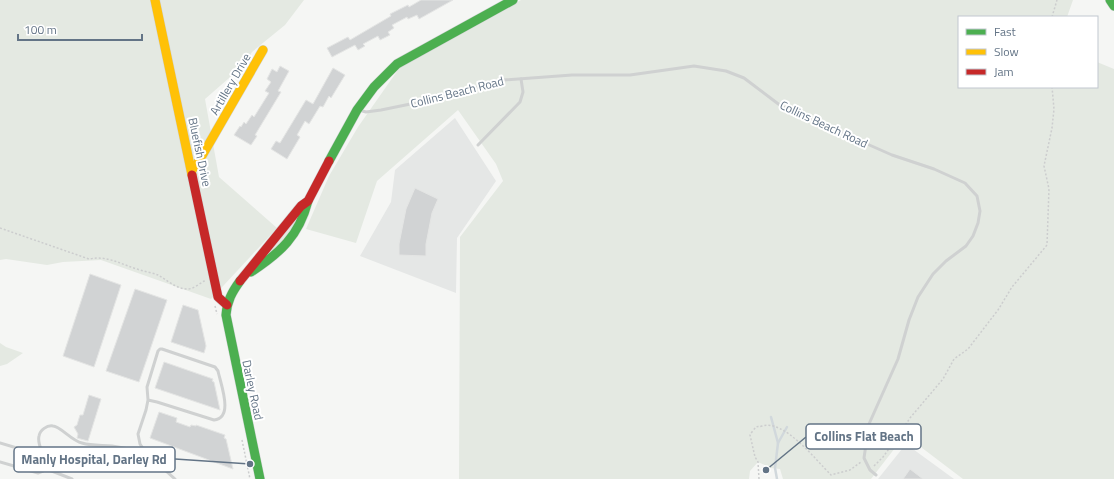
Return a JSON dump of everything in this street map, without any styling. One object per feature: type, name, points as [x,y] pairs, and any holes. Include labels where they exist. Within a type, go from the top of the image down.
[{"type":"street","name":"Bluefish Drive","points":[[155,0],[218,297],[227,305]]},
{"type":"street","points":[[247,274],[288,245],[300,225],[306,211],[308,201],[357,110],[374,87],[397,64],[513,0]]},
{"type":"street","points":[[1110,0],[1114,6]]},
{"type":"street","name":"Artillery Drive","points":[[192,170],[199,161],[263,50]]},
{"type":"street","points":[[227,305],[232,292],[301,206],[308,201]]},
{"type":"street","name":"Darley Road","points":[[227,305],[226,315],[260,479]]},
{"type":"lane","name":"Collins Beach Road","points":[[357,110],[366,112],[381,110],[435,99],[503,80],[572,75],[630,76],[694,66],[726,71],[744,78],[781,106],[892,155],[934,169],[965,183],[977,196],[980,210],[978,223],[973,236],[966,246],[946,261],[933,274],[918,296],[909,320],[898,359],[869,424],[864,458]]},
{"type":"lane","points":[[478,145],[520,102],[523,92],[521,79]]},
{"type":"lane","points":[[148,400],[214,420],[219,419],[223,416],[226,407],[218,371],[215,367],[162,349],[158,352],[147,387],[148,400],[138,434],[140,444],[146,453],[175,479]]},
{"type":"lane","points":[[0,462],[38,473],[43,471],[46,460],[39,444],[39,435],[45,428],[53,426],[59,428],[71,438],[81,443],[111,446],[146,453]]},
{"type":"lane","points":[[0,443],[37,454],[44,468],[72,479]]},
{"type":"lane","points":[[864,458],[870,470],[876,475]]},
{"type":"path","points":[[1052,16],[1057,0]]},
{"type":"path","points":[[870,470],[883,457],[910,418],[943,379],[954,359],[968,349],[998,310],[1012,287],[1047,245],[1049,189],[1044,166],[1052,128],[1054,109],[1052,88]]},
{"type":"path","points":[[1,228],[89,259],[97,256],[140,271],[158,275],[171,284],[186,289],[214,278]]},
{"type":"path","points":[[760,479],[758,462],[755,457],[750,435],[756,427],[765,424],[775,426],[783,430],[796,440],[831,475],[850,470],[858,465],[864,458]]},
{"type":"shaded area","points":[[0,0],[304,0],[285,25],[252,52],[244,65],[205,99],[219,177],[277,228],[211,299],[101,260],[63,262],[47,265],[6,259],[0,260]]},
{"type":"shaded area","points":[[521,0],[1073,0],[1067,16],[958,16],[958,88],[1098,88],[1098,62],[1114,69],[1114,479],[963,479],[905,435],[871,479],[783,479],[780,469],[771,468],[758,462],[750,471],[749,479],[459,479],[460,237],[503,181],[496,164],[458,110],[377,181],[356,243],[306,229],[329,176],[358,127],[400,67]]},
{"type":"shaded area","points":[[455,118],[496,181],[457,238],[456,293],[360,256],[391,202],[395,170]]},
{"type":"shaded area","points":[[297,219],[295,228],[269,256],[266,256],[285,230]]},
{"type":"shaded area","points":[[0,343],[6,347],[23,353],[7,364],[0,366]]},
{"type":"shaded area","points":[[906,444],[954,479],[878,479]]},
{"type":"building","points":[[421,0],[453,0],[419,19],[417,15],[408,19],[407,17],[392,25],[394,28],[388,32],[390,35],[380,40],[378,36],[363,44],[365,46],[358,50],[355,45],[332,57],[327,48],[348,37],[350,40],[391,16],[390,14],[408,5],[409,7]]},
{"type":"building","points":[[280,66],[289,71],[278,91],[281,92],[255,135],[257,136],[251,145],[234,135],[244,122],[246,124],[252,115],[254,117],[269,93],[265,91],[271,82],[267,79],[272,69],[277,72]]},
{"type":"building","points":[[333,68],[345,75],[331,98],[329,96],[323,107],[320,106],[309,124],[305,121],[297,135],[300,137],[287,159],[271,149],[276,141],[280,143],[306,100],[313,104]]},
{"type":"building","points":[[415,188],[438,199],[432,213],[426,244],[426,256],[399,255],[399,244],[406,209]]},
{"type":"building","points":[[90,274],[121,285],[94,367],[63,356]]},
{"type":"building","points":[[135,289],[167,300],[139,382],[106,371]]},
{"type":"building","points":[[183,305],[198,310],[206,346],[204,353],[171,342]]},
{"type":"building","points":[[164,362],[213,379],[212,381],[214,382],[220,410],[155,388]]},
{"type":"building","points":[[89,395],[101,399],[88,441],[77,438],[78,434],[74,427],[77,425],[80,415],[83,415]]},
{"type":"building","points":[[159,412],[177,418],[176,422],[190,427],[191,425],[196,425],[225,435],[224,438],[226,439],[233,469],[150,438]]},
{"type":"building","points":[[910,469],[923,479],[903,479]]},
{"type":"waterway","points":[[771,417],[778,443],[775,468],[777,479]]},
{"type":"waterway","points":[[778,443],[787,427]]},
{"type":"traffic: fast","points":[[329,161],[357,110],[374,87],[397,64],[513,0]]},
{"type":"traffic: fast","points":[[1110,0],[1114,6]]},
{"type":"traffic: fast","points":[[251,272],[271,258],[294,234],[308,201]]},
{"type":"traffic: fast","points":[[240,281],[230,297],[226,315],[260,479]]},
{"type":"traffic: slow","points":[[155,0],[192,175]]},
{"type":"traffic: slow","points":[[192,170],[199,161],[263,50]]},
{"type":"traffic: jam","points":[[240,281],[301,206],[308,201],[329,161]]},
{"type":"traffic: jam","points":[[192,175],[218,297],[227,305]]},
{"type":"place","name":"Manly Hospital, Darley Rd","points":[[250,464]]},
{"type":"place","name":"Collins Flat Beach","points":[[766,470]]}]
